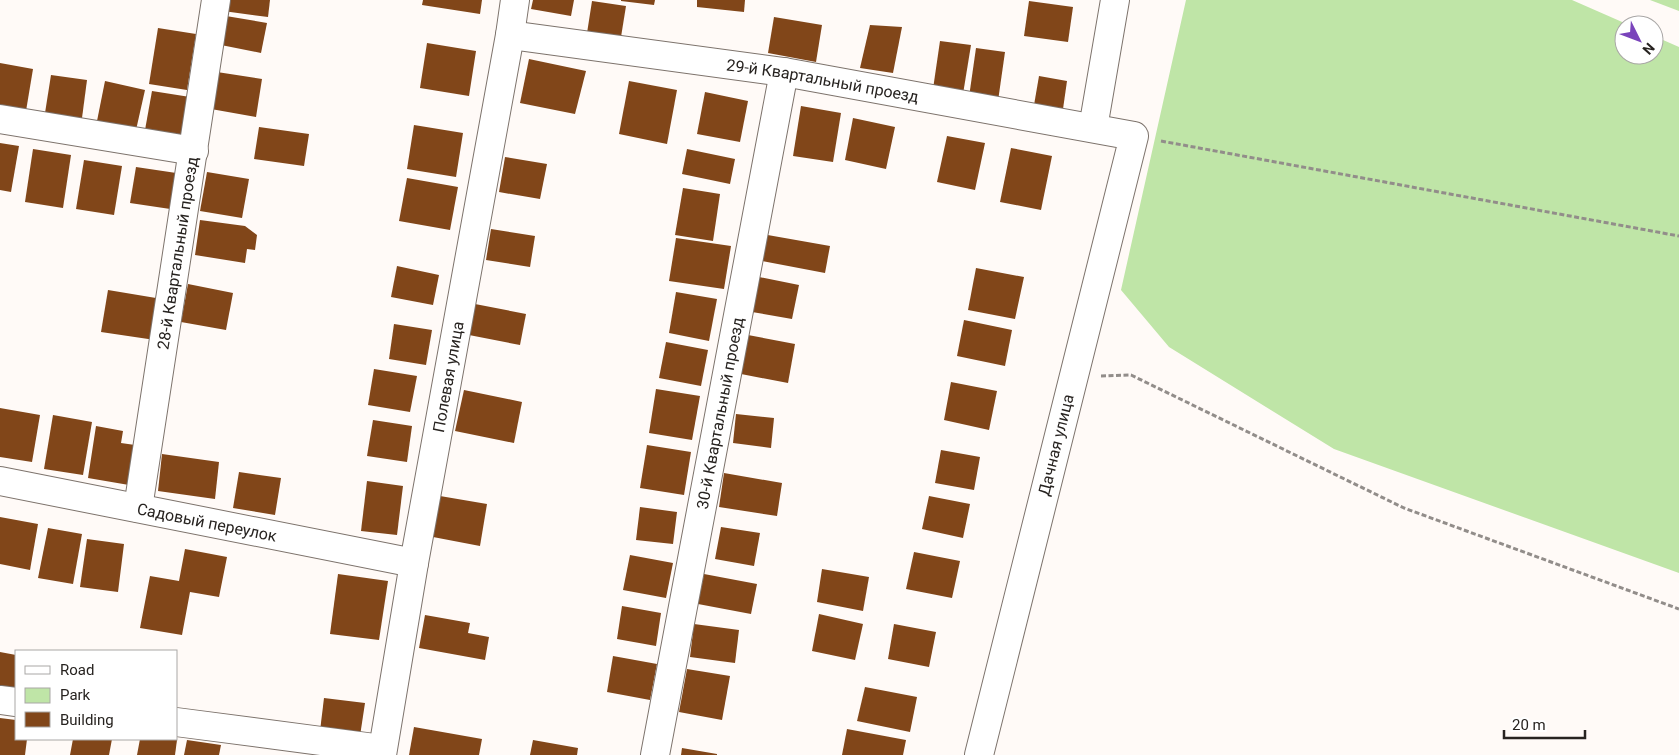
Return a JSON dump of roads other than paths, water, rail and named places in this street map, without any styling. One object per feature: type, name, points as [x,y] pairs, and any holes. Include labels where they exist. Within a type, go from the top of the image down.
[{"type":"street","name":"28-й Квартальный проезд","points":[[138,508],[216,0]]},
{"type":"street","name":"Полевая улица","points":[[382,752],[515,0]]},
{"type":"street","points":[[1093,128],[1115,0]]},
{"type":"street","name":"29-й Квартальный проезд","points":[[510,35],[784,72],[1134,136]]},
{"type":"street","name":"30-й Квартальный проезд","points":[[655,755],[784,72]]},
{"type":"street","points":[[0,119],[194,152]]},
{"type":"street","name":"Дачная улица","points":[[979,755],[1134,136]]},
{"type":"street","name":"Садовый переулок","points":[[0,481],[414,563]]},
{"type":"street","points":[[0,700],[15,702]]},
{"type":"street","points":[[178,722],[382,752]]}]
